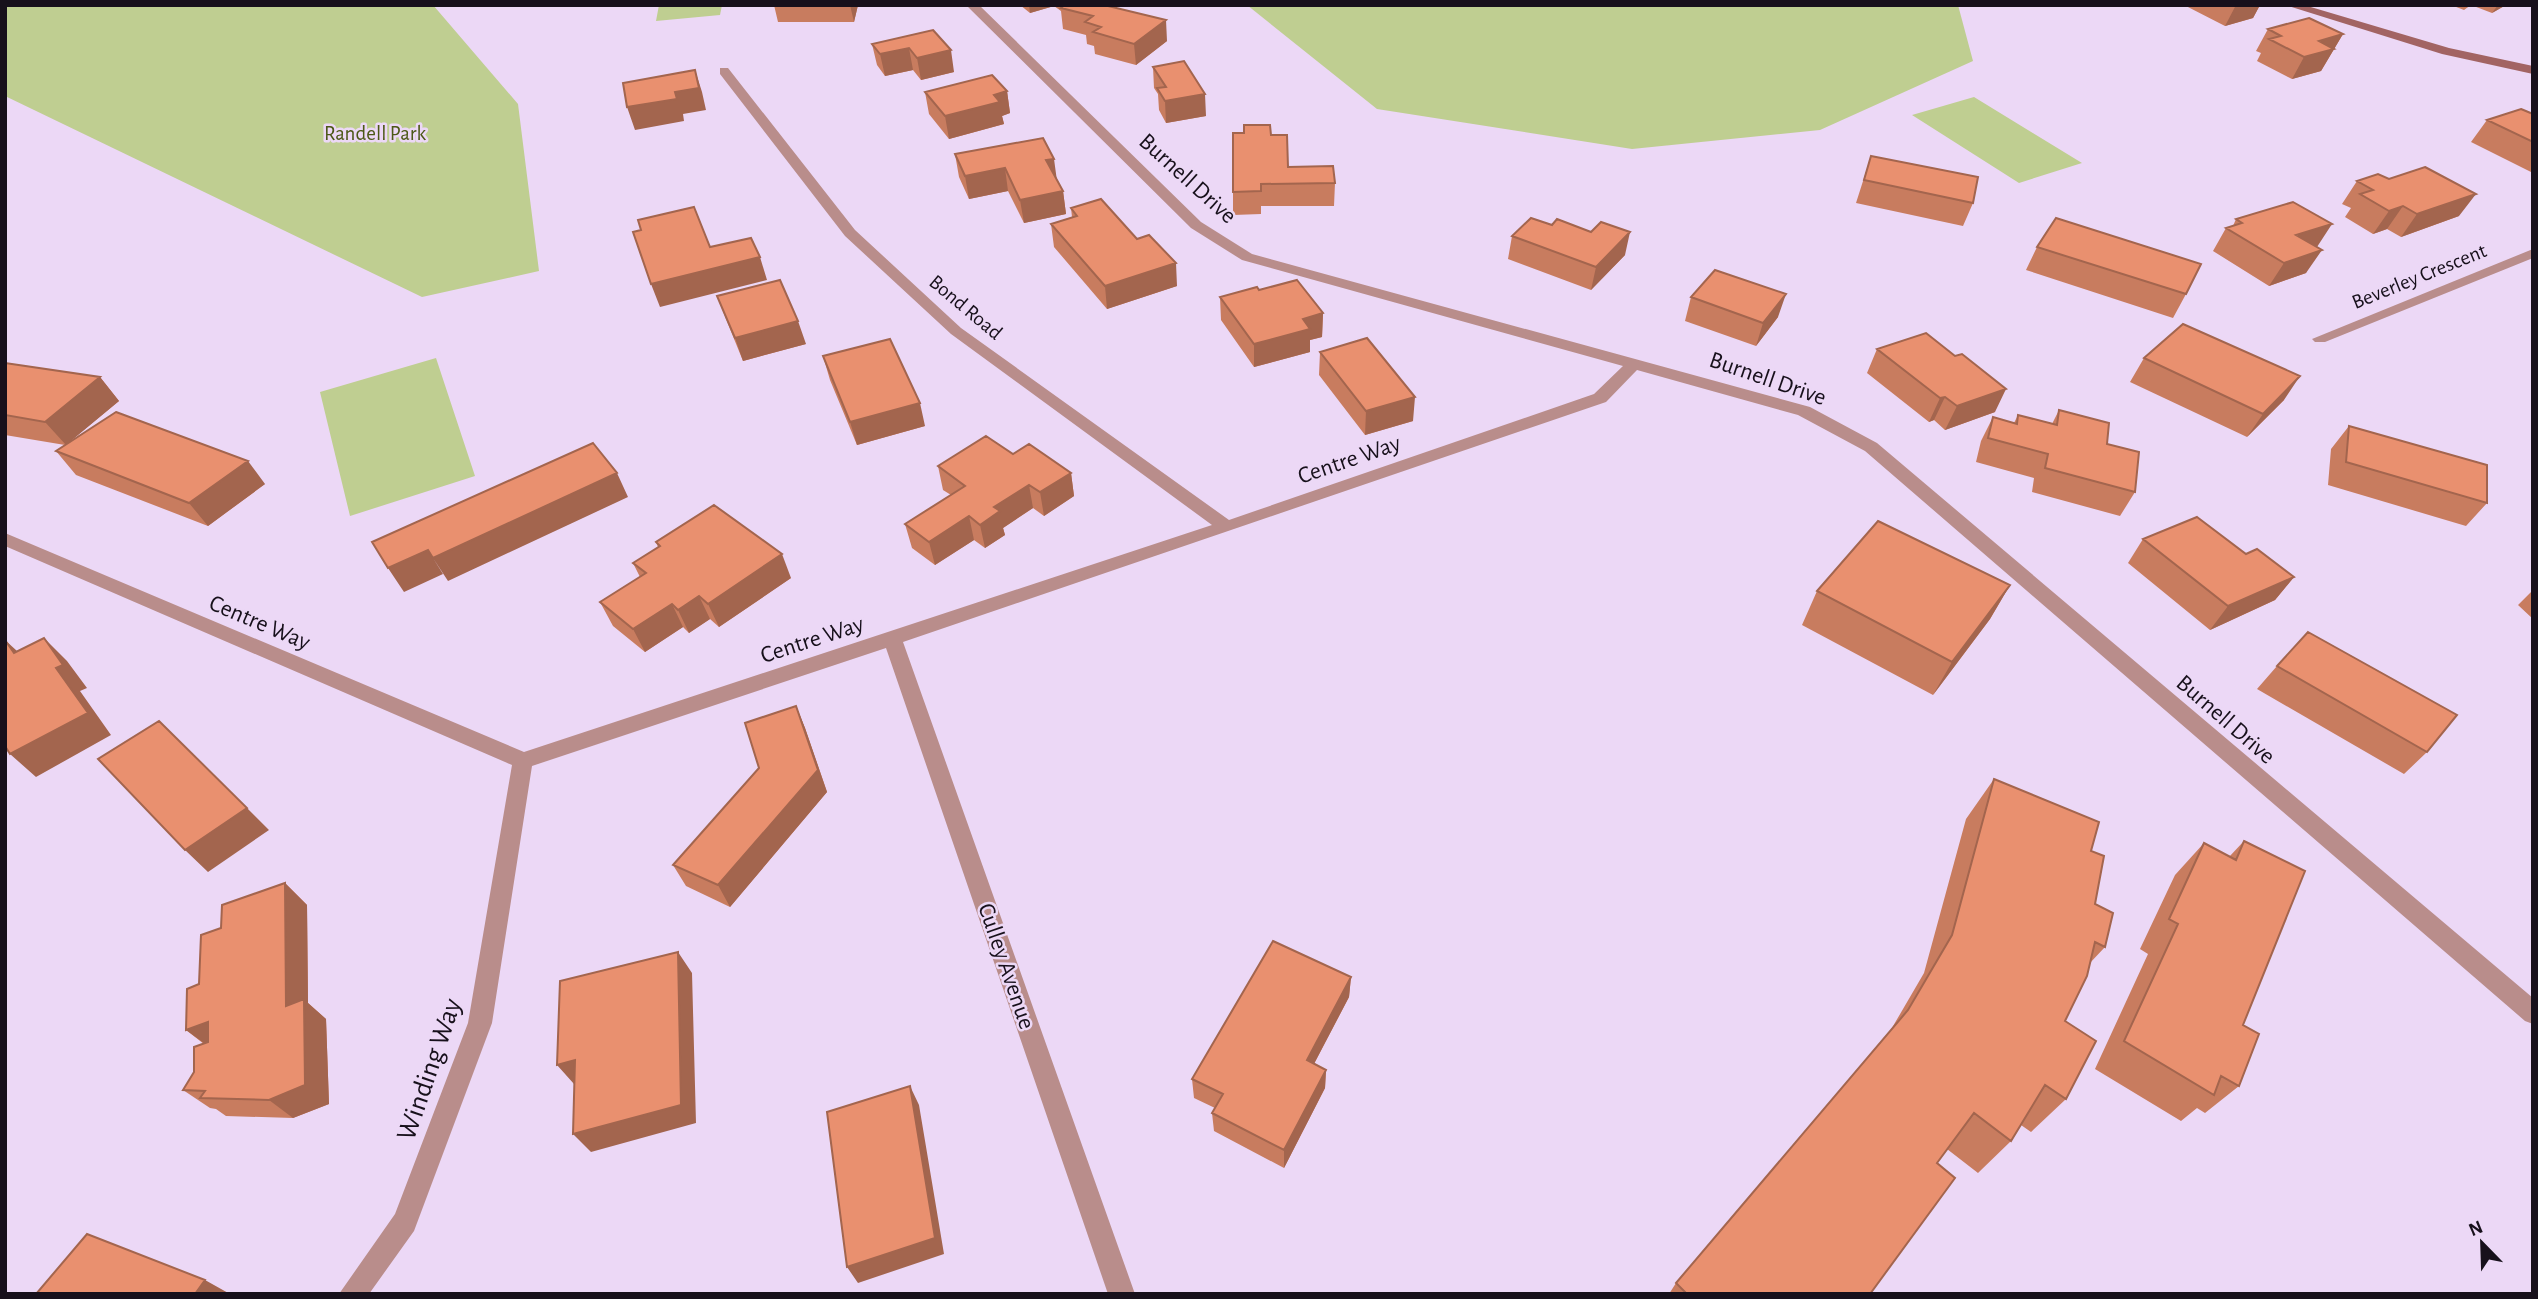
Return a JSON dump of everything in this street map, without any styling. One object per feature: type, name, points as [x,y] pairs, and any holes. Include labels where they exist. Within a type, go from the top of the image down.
[{"type":"main road","points":[[2291,5],[2446,51],[2533,71]]},
{"type":"street","name":"Burnell Drive","points":[[972,5],[1196,225],[1247,257],[1636,362],[1804,411],[1871,447],[2533,1013]]},
{"type":"street","name":"Bond Road","points":[[723,71],[850,233],[956,331],[1227,527]]},
{"type":"street","name":"Beverley Crescent","points":[[2320,339],[2533,253]]},
{"type":"street","name":"Centre Way","points":[[5,539],[523,761],[1227,527],[1600,398],[1636,362]]},
{"type":"street","name":"Culley Avenue","points":[[892,638],[1122,1294]]},
{"type":"street","name":"Winding Way","points":[[352,1294],[405,1222],[480,1023],[523,761]]},
{"type":"green space","name":"Randell Park","points":[[5,5],[433,5],[518,104],[539,271],[422,297],[5,96]]},
{"type":"green space","points":[[659,5],[722,5],[720,15],[656,21]]},
{"type":"green space","points":[[1247,5],[1958,5],[1973,61],[1820,130],[1632,149],[1377,109]]},
{"type":"green space","points":[[1974,97],[2082,163],[2019,183],[1912,115]]},
{"type":"green space","points":[[436,358],[475,476],[350,516],[320,392]]},
{"type":"building","points":[[1065,5],[1104,5],[1166,20],[1134,44],[1093,32],[1101,27],[1085,22],[1093,16],[1061,8]]},
{"type":"building","points":[[2309,18],[2343,34],[2319,41],[2334,49],[2304,57],[2269,39],[2281,36],[2268,29]]},
{"type":"building","points":[[933,30],[951,50],[917,58],[909,48],[880,54],[872,44]]},
{"type":"building","points":[[1184,61],[1205,94],[1165,101],[1157,88],[1166,87],[1153,67]]},
{"type":"building","points":[[695,70],[699,88],[675,92],[677,99],[627,107],[623,83]]},
{"type":"building","points":[[992,75],[1007,91],[994,95],[1000,102],[945,116],[925,92]]},
{"type":"building","points":[[2521,109],[2533,114],[2533,142],[2487,120]]},
{"type":"building","points":[[1244,125],[1270,125],[1271,135],[1287,135],[1288,167],[1333,166],[1335,183],[1261,184],[1261,191],[1233,192],[1233,133],[1244,133]]},
{"type":"building","points":[[1043,138],[1054,159],[1046,160],[1063,191],[1020,200],[1005,168],[965,176],[955,154]]},
{"type":"building","points":[[1871,156],[1978,177],[1973,203],[1864,180]]},
{"type":"building","points":[[2425,167],[2476,194],[2417,214],[2403,206],[2389,211],[2360,194],[2373,190],[2357,181],[2378,174],[2389,179]]},
{"type":"building","points":[[1101,199],[1137,239],[1149,235],[1176,263],[1105,286],[1051,224],[1077,216],[1071,208]]},
{"type":"building","points":[[2293,202],[2332,224],[2296,235],[2322,250],[2284,263],[2226,228],[2242,223],[2236,219]]},
{"type":"building","points":[[694,207],[710,247],[751,238],[760,257],[651,284],[633,232],[641,230],[638,220]]},
{"type":"building","points":[[1531,218],[1552,225],[1557,219],[1591,232],[1601,222],[1630,232],[1596,267],[1512,236]]},
{"type":"building","points":[[2056,218],[2201,264],[2186,294],[2037,247]]},
{"type":"building","points":[[1715,270],[1786,294],[1763,323],[1691,297]]},
{"type":"building","points":[[780,280],[798,321],[735,338],[717,296]]},
{"type":"building","points":[[1297,280],[1323,313],[1303,319],[1310,329],[1254,344],[1220,297],[1257,287],[1259,290]]},
{"type":"building","points":[[2183,324],[2300,376],[2263,414],[2144,358]]},
{"type":"building","points":[[1926,333],[1955,356],[1962,354],[2006,389],[1957,406],[1945,397],[1940,398],[1877,349]]},
{"type":"building","points":[[1367,338],[1415,397],[1366,411],[1320,352]]},
{"type":"building","points":[[890,339],[920,403],[850,422],[823,356]]},
{"type":"building","points":[[5,363],[100,377],[45,422],[5,415]]},
{"type":"building","points":[[2059,410],[2109,423],[2107,444],[2139,452],[2135,492],[2045,468],[2048,454],[1988,438],[1993,417],[2017,424],[2018,415],[2057,425]]},
{"type":"building","points":[[116,412],[248,461],[189,503],[56,451]]},
{"type":"building","points":[[2349,426],[2487,465],[2487,503],[2346,462]]},
{"type":"building","points":[[986,436],[1013,454],[1029,444],[1071,473],[1040,492],[1029,485],[994,507],[1000,511],[980,525],[969,516],[929,542],[905,524],[965,486],[938,466]]},
{"type":"building","points":[[593,443],[617,473],[433,558],[428,550],[388,568],[372,542]]},
{"type":"building","points":[[714,505],[782,554],[708,604],[699,596],[678,610],[672,604],[633,629],[600,602],[646,573],[633,563],[660,546],[656,542]]},
{"type":"building","points":[[2197,517],[2246,554],[2257,549],[2294,577],[2228,606],[2143,539]]},
{"type":"building","points":[[1878,521],[2010,585],[1952,662],[1817,591]]},
{"type":"building","points":[[2308,632],[2457,715],[2427,752],[2277,666]]},
{"type":"building","points":[[44,638],[63,665],[56,668],[88,713],[10,754],[5,746],[5,640],[14,653]]},
{"type":"building","points":[[796,706],[818,770],[718,885],[673,865],[759,768],[745,723]]},
{"type":"building","points":[[159,721],[247,808],[185,850],[98,759]]},
{"type":"building","points":[[1994,779],[2099,822],[2091,851],[2104,856],[2095,904],[2113,913],[2105,947],[2095,942],[2087,976],[2065,1021],[2096,1041],[2066,1099],[2045,1085],[2011,1141],[1974,1113],[1937,1163],[1955,1178],[1870,1294],[1687,1294],[1676,1283],[1908,1010],[1952,935]]},
{"type":"building","points":[[2244,841],[2305,871],[2243,1025],[2259,1034],[2239,1086],[2221,1076],[2214,1095],[2124,1041],[2178,924],[2169,919],[2204,843],[2236,860]]},
{"type":"building","points":[[285,883],[286,1006],[304,999],[305,1085],[269,1100],[200,1098],[205,1091],[183,1090],[194,1072],[194,1047],[208,1042],[208,1022],[186,1030],[187,989],[199,984],[201,935],[221,928],[222,905]]},
{"type":"building","points":[[1273,941],[1351,977],[1307,1060],[1326,1070],[1284,1150],[1212,1113],[1223,1094],[1192,1079]]},
{"type":"building","points":[[678,952],[681,1105],[573,1134],[575,1060],[557,1065],[560,981]]},
{"type":"building","points":[[910,1086],[935,1238],[847,1267],[827,1112]]},
{"type":"building","points":[[87,1234],[205,1280],[195,1294],[36,1294]]}]
